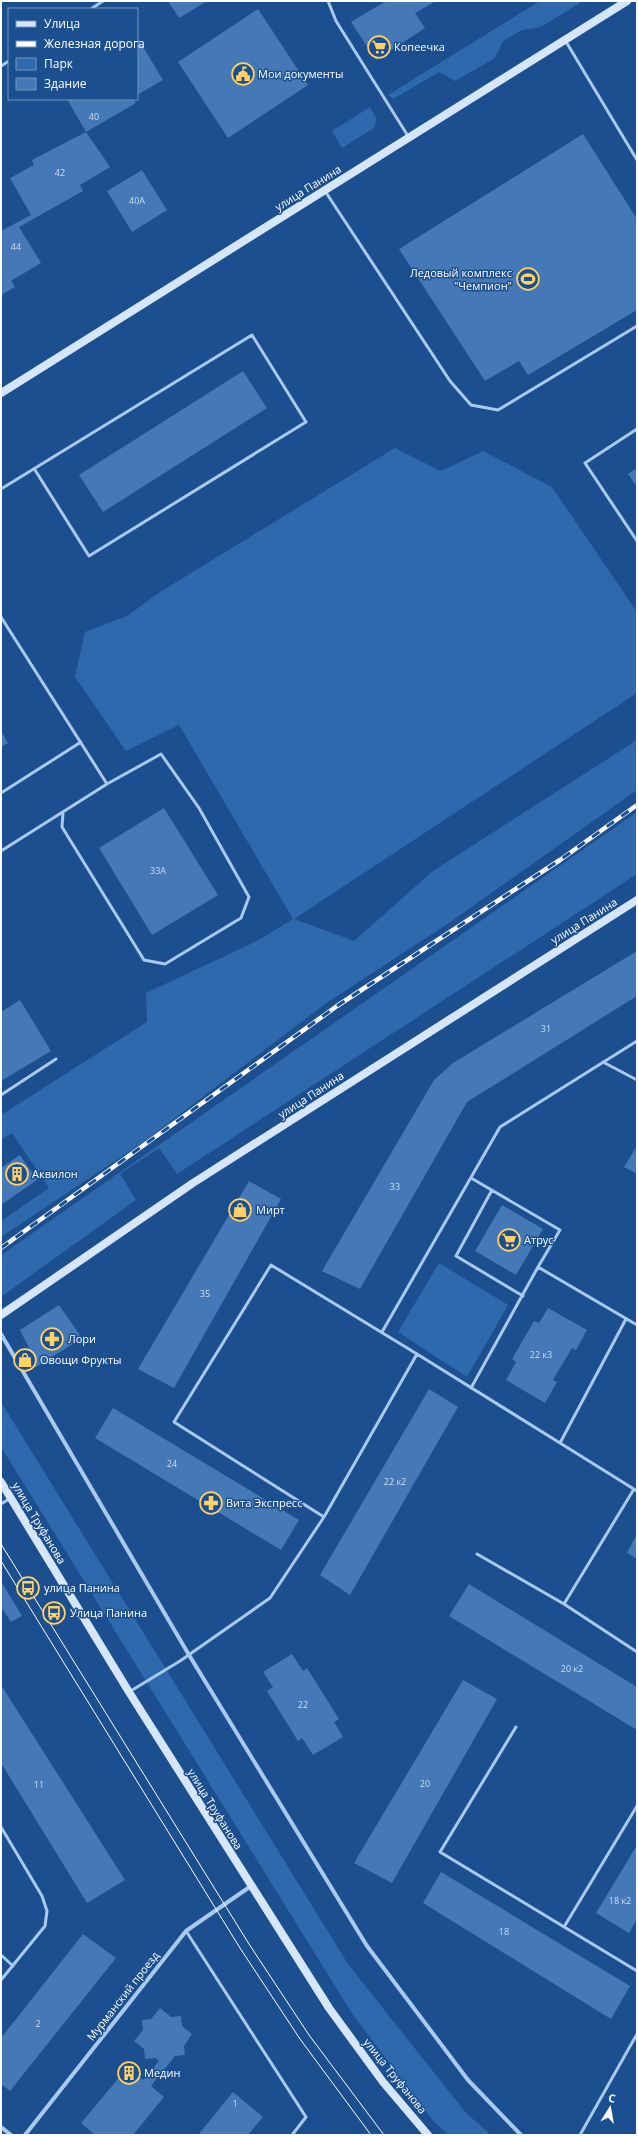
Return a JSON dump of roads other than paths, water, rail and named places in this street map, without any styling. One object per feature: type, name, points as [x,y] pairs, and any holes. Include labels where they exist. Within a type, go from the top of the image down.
[{"type":"street","name":"улица Панина","points":[[1,393],[627,1]]},
{"type":"street","name":"улица Панина","points":[[1,1315],[193,1183],[637,900]]},
{"type":"street","points":[[1,1334],[189,1655],[367,1946],[468,2080],[521,2135]]},
{"type":"street","name":"улица Труфанова","points":[[1,1482],[129,1692],[333,2014],[383,2082],[428,2135]]},
{"type":"street","name":"Мурманский проезд","points":[[25,2135],[186,1931],[251,1886]]},
{"type":"street","points":[[1,2127],[11,2135]]},
{"type":"lane","points":[[92,8],[103,1]]},
{"type":"lane","points":[[328,1],[336,21],[409,138]]},
{"type":"lane","points":[[565,40],[637,160]]},
{"type":"lane","points":[[325,190],[450,381],[471,405],[498,410],[637,326]]},
{"type":"lane","points":[[1,489],[36,470],[252,335],[306,422],[89,556],[36,470]]},
{"type":"lane","points":[[637,429],[585,463],[637,541]]},
{"type":"lane","points":[[1,617],[107,784]]},
{"type":"lane","points":[[1,792],[81,742]]},
{"type":"lane","points":[[1,851],[107,784],[161,754],[199,808],[249,897],[241,918],[166,964],[144,960],[62,827],[63,813]]},
{"type":"lane","points":[[382,1332],[500,1127],[637,1041]]},
{"type":"lane","points":[[1,1095],[56,1059]]},
{"type":"lane","points":[[603,1062],[637,1080]]},
{"type":"lane","points":[[471,1178],[560,1230],[471,1388]]},
{"type":"lane","points":[[492,1190],[456,1256],[523,1296]]},
{"type":"lane","points":[[324,1517],[174,1422],[271,1265],[382,1332],[635,1490],[564,1604]]},
{"type":"lane","points":[[538,1267],[637,1325]]},
{"type":"lane","points":[[560,1444],[626,1319]]},
{"type":"lane","points":[[129,1692],[189,1655],[270,1598],[324,1517],[417,1354]]},
{"type":"lane","points":[[1,1504],[11,1498]]},
{"type":"lane","points":[[477,1554],[564,1604],[637,1652]]},
{"type":"lane","points":[[516,1727],[440,1852],[637,1971]]},
{"type":"lane","points":[[564,1927],[637,1806]]},
{"type":"lane","points":[[1,1827],[42,1896],[47,1911],[45,1926],[1,1980]]},
{"type":"lane","points":[[186,1931],[306,2117],[292,2135]]},
{"type":"lane","points":[[1,1955],[13,1966]]},
{"type":"lane","points":[[580,2135],[637,2034]]},
{"type":"tram line","points":[[1,1544],[249,1944],[309,2035],[384,2135]]},
{"type":"tram line","points":[[1,1561],[240,1948],[300,2039],[371,2135]]},
{"type":"railway","points":[[1,1248],[337,1006],[560,860],[637,805]]},
{"type":"place","name":"Копеечка","points":[[379,47]]},
{"type":"place","name":"Мои документы","points":[[243,74]]},
{"type":"place","name":"Ледовый комплекс \"Чемпион\"","points":[[528,279]]},
{"type":"place","name":"Аквилон","points":[[17,1174]]},
{"type":"place","name":"Мирт","points":[[240,1210]]},
{"type":"place","name":"Атрус","points":[[509,1240]]},
{"type":"place","name":"Лори","points":[[52,1339]]},
{"type":"place","name":"Овощи Фрукты","points":[[25,1360]]},
{"type":"place","name":"Вита Экспресс","points":[[211,1503]]},
{"type":"place","name":"улица Панина","points":[[28,1588]]},
{"type":"place","name":"Улица Панина","points":[[54,1613]]},
{"type":"place","name":"Медин","points":[[129,2073]]}]
